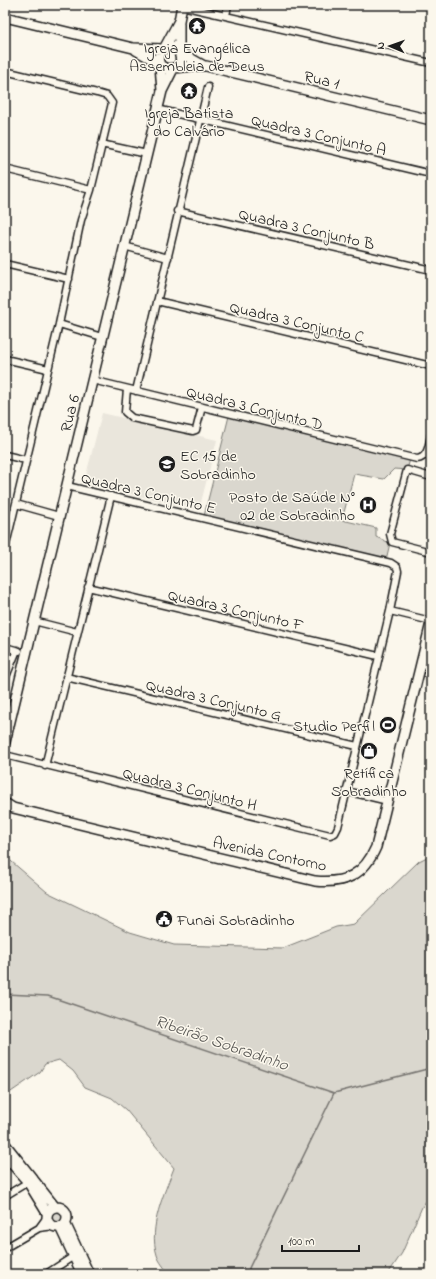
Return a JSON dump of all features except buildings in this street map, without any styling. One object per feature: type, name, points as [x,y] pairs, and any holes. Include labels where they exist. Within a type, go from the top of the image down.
[{"type":"street","points":[[226,16],[228,5]]},
{"type":"street","points":[[160,64],[158,55],[164,48],[178,21],[182,6],[431,64]]},
{"type":"street","points":[[5,18],[133,48],[164,48],[173,46],[180,52],[206,66]]},
{"type":"street","points":[[175,68],[181,60],[178,21]]},
{"type":"street","points":[[133,48],[166,69],[206,66]]},
{"type":"street","name":"Rua 6","points":[[160,64],[162,91]]},
{"type":"street","name":"Rua 1","points":[[206,66],[431,120]]},
{"type":"street","name":"Rua 6","points":[[5,742],[157,109],[162,91],[175,68]]},
{"type":"street","points":[[5,71],[97,93],[107,96],[112,103],[91,190],[81,220],[59,324],[5,549]]},
{"type":"street","points":[[136,391],[208,87]]},
{"type":"street","name":"Quadra 3 Conjunto A","points":[[157,109],[431,174]]},
{"type":"street","points":[[101,144],[146,154]]},
{"type":"street","points":[[5,169],[91,190]]},
{"type":"street","name":"Quadra 3 Conjunto B","points":[[178,211],[431,270]]},
{"type":"street","points":[[124,246],[168,258]]},
{"type":"street","points":[[5,264],[69,279]]},
{"type":"street","name":"Quadra 3 Conjunto C","points":[[157,301],[431,366]]},
{"type":"street","points":[[59,324],[102,337]]},
{"type":"street","points":[[5,359],[48,370]]},
{"type":"street","name":"Quadra 3 Conjunto D","points":[[92,380],[412,458],[420,459],[424,457],[431,435]]},
{"type":"street","points":[[127,389],[124,412],[132,418],[192,431],[196,430],[202,407]]},
{"type":"street","points":[[5,455],[26,460]]},
{"type":"street","points":[[431,477],[407,470],[390,534],[392,542],[431,552]]},
{"type":"street","name":"Quadra 3 Conjunto E","points":[[67,486],[391,563],[397,567],[398,571],[390,611]]},
{"type":"street","points":[[45,766],[111,496]]},
{"type":"street","points":[[16,504],[60,516]]},
{"type":"street","name":"Quadra 3 Conjunto F","points":[[88,587],[378,656]]},
{"type":"street","points":[[388,801],[346,791],[356,746],[390,611],[431,622]]},
{"type":"street","points":[[34,621],[78,632]]},
{"type":"street","name":"Avenida Contorno","points":[[8,806],[315,881],[324,882],[349,877],[367,865],[376,847],[427,653],[431,622]]},
{"type":"street","points":[[5,647],[27,652]]},
{"type":"street","points":[[5,679],[17,650]]},
{"type":"street","name":"Quadra 3 Conjunto G","points":[[66,677],[356,746]]},
{"type":"street","name":"Quadra 3 Conjunto H","points":[[5,755],[328,835],[335,833],[338,827],[346,791]]},
{"type":"street","points":[[5,1144],[55,1206],[65,1212],[60,1225],[82,1274]]},
{"type":"street","points":[[5,1156],[28,1182],[50,1223],[60,1225],[89,1274]]},
{"type":"street","points":[[5,1196],[28,1182]]},
{"type":"street","points":[[38,1228],[50,1208],[55,1206]]},
{"type":"street","points":[[5,1248],[38,1228],[60,1225]]},
{"type":"street","points":[[46,1274],[74,1256]]},
{"type":"shaded area","points":[[102,413],[217,440],[199,510],[84,483]]},
{"type":"shaded area","points":[[229,416],[410,459],[407,470],[394,469],[384,479],[354,474],[342,520],[376,528],[376,537],[390,543],[386,560],[204,516]]},
{"type":"shaded area","points":[[431,855],[431,1194],[422,1207],[402,1253],[388,1274],[169,1274],[157,1255],[154,1233],[158,1211],[174,1168],[126,1110],[112,1098],[85,1087],[73,1071],[59,1060],[45,1064],[40,1072],[5,1096],[5,856],[47,892],[130,932],[174,945],[283,948],[336,927],[354,924],[419,861]]},
{"type":"shaded area","points":[[53,1208],[59,1208],[64,1213],[62,1222],[59,1224],[53,1224],[48,1219],[48,1213]]},
{"type":"waterway","name":"Ribeirão Sobradinho","points":[[5,994],[48,996],[334,1093],[431,1068]]},
{"type":"waterway","points":[[249,1274],[249,1268],[334,1093]]},
{"type":"place","name":"Igreja Evangélica Assembleia de Deus","points":[[197,26]]},
{"type":"place","name":"Igreja Batista do Calvário","points":[[189,91]]},
{"type":"place","name":"EC 15 de Sobradinho","points":[[167,464]]},
{"type":"place","name":"Posto de Saúde N° 02 de Sobradinho","points":[[368,505]]},
{"type":"place","name":"Studio Perfil","points":[[388,725]]},
{"type":"place","name":"Retífica Sobradinho","points":[[369,751]]},
{"type":"place","name":"Funai Sobradinho","points":[[164,919]]}]
